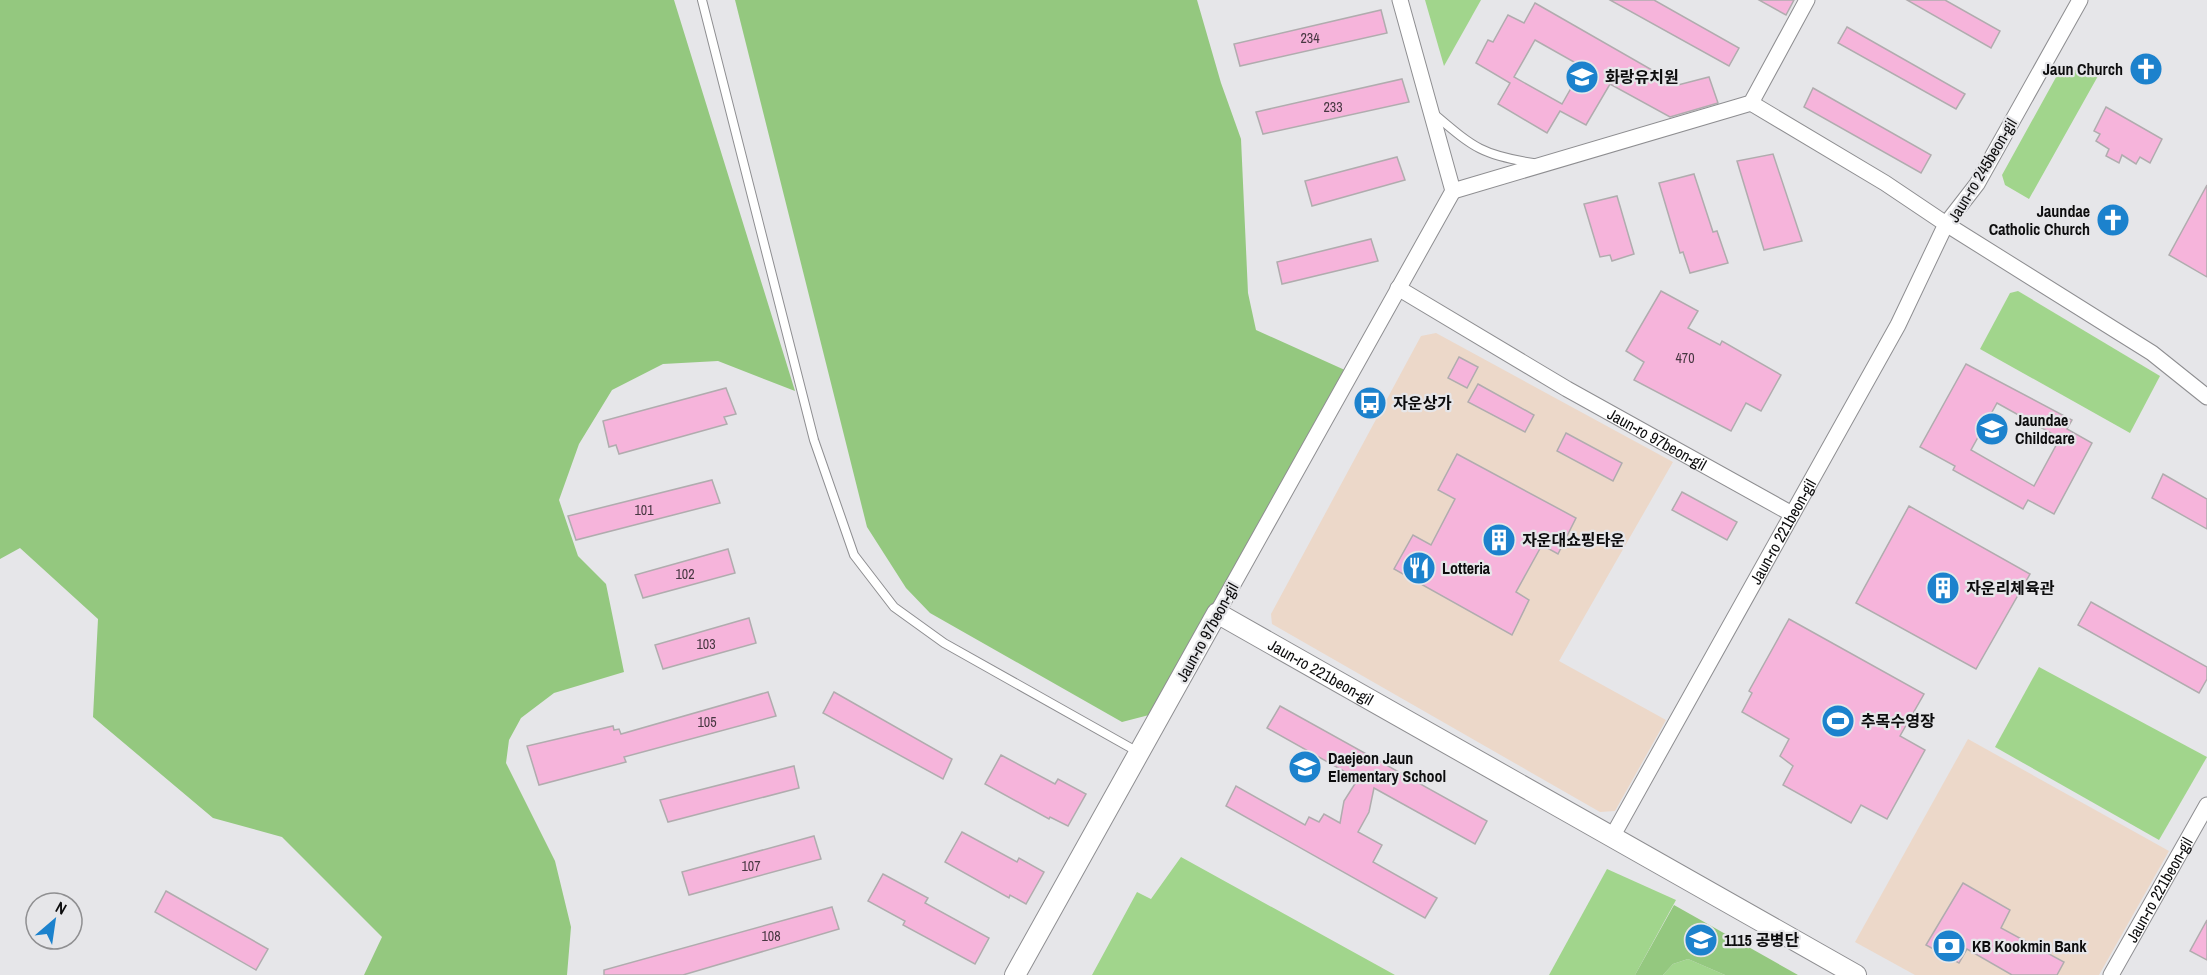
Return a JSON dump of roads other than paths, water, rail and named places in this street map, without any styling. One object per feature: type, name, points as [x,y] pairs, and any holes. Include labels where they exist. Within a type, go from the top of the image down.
[{"type":"street","points":[[1400,0],[1453,191],[1751,103],[1808,0]]},
{"type":"street","name":"Jaun-ro 245beon-gil","points":[[2080,0],[1977,184],[1946,224],[2152,353],[2207,397]]},
{"type":"street","points":[[1751,103],[1885,183],[1946,224]]},
{"type":"street","name":"Jaun-ro 97beon-gil","points":[[1015,975],[1453,191]]},
{"type":"street","name":"Jaun-ro 221beon-gil","points":[[1612,837],[1898,325],[1946,224]]},
{"type":"street","name":"Jaun-ro 97beon-gil","points":[[1398,288],[1566,389],[1792,514]]},
{"type":"street","name":"Jaun-ro 221beon-gil","points":[[1217,613],[1856,975]]},
{"type":"street","name":"Jaun-ro 221beon-gil","points":[[2111,975],[2207,805]]},
{"type":"lane","points":[[702,0],[814,440],[854,555],[894,607],[944,643],[1139,752]]},
{"type":"lane","points":[[1431,112],[1470,146],[1498,158],[1546,165]]},
{"type":"place","name":"Jaun Church","points":[[2146,69]]},
{"type":"place","name":"화랑유치원","points":[[1582,77]]},
{"type":"place","name":"Jaundae Catholic Church","points":[[2113,220]]},
{"type":"place","name":"자운상가","points":[[1370,403]]},
{"type":"place","name":"Jaundae Childcare","points":[[1992,429]]},
{"type":"place","name":"자운대쇼핑타운","points":[[1499,540]]},
{"type":"place","name":"Lotteria","points":[[1419,568]]},
{"type":"place","name":"자운리체육관","points":[[1943,588]]},
{"type":"place","name":"추목수영장","points":[[1838,721]]},
{"type":"place","name":"Daejeon Jaun Elementary School","points":[[1305,767]]},
{"type":"place","name":"1115 공병단","points":[[1701,940]]},
{"type":"place","name":"KB Kookmin Bank","points":[[1949,946]]}]
